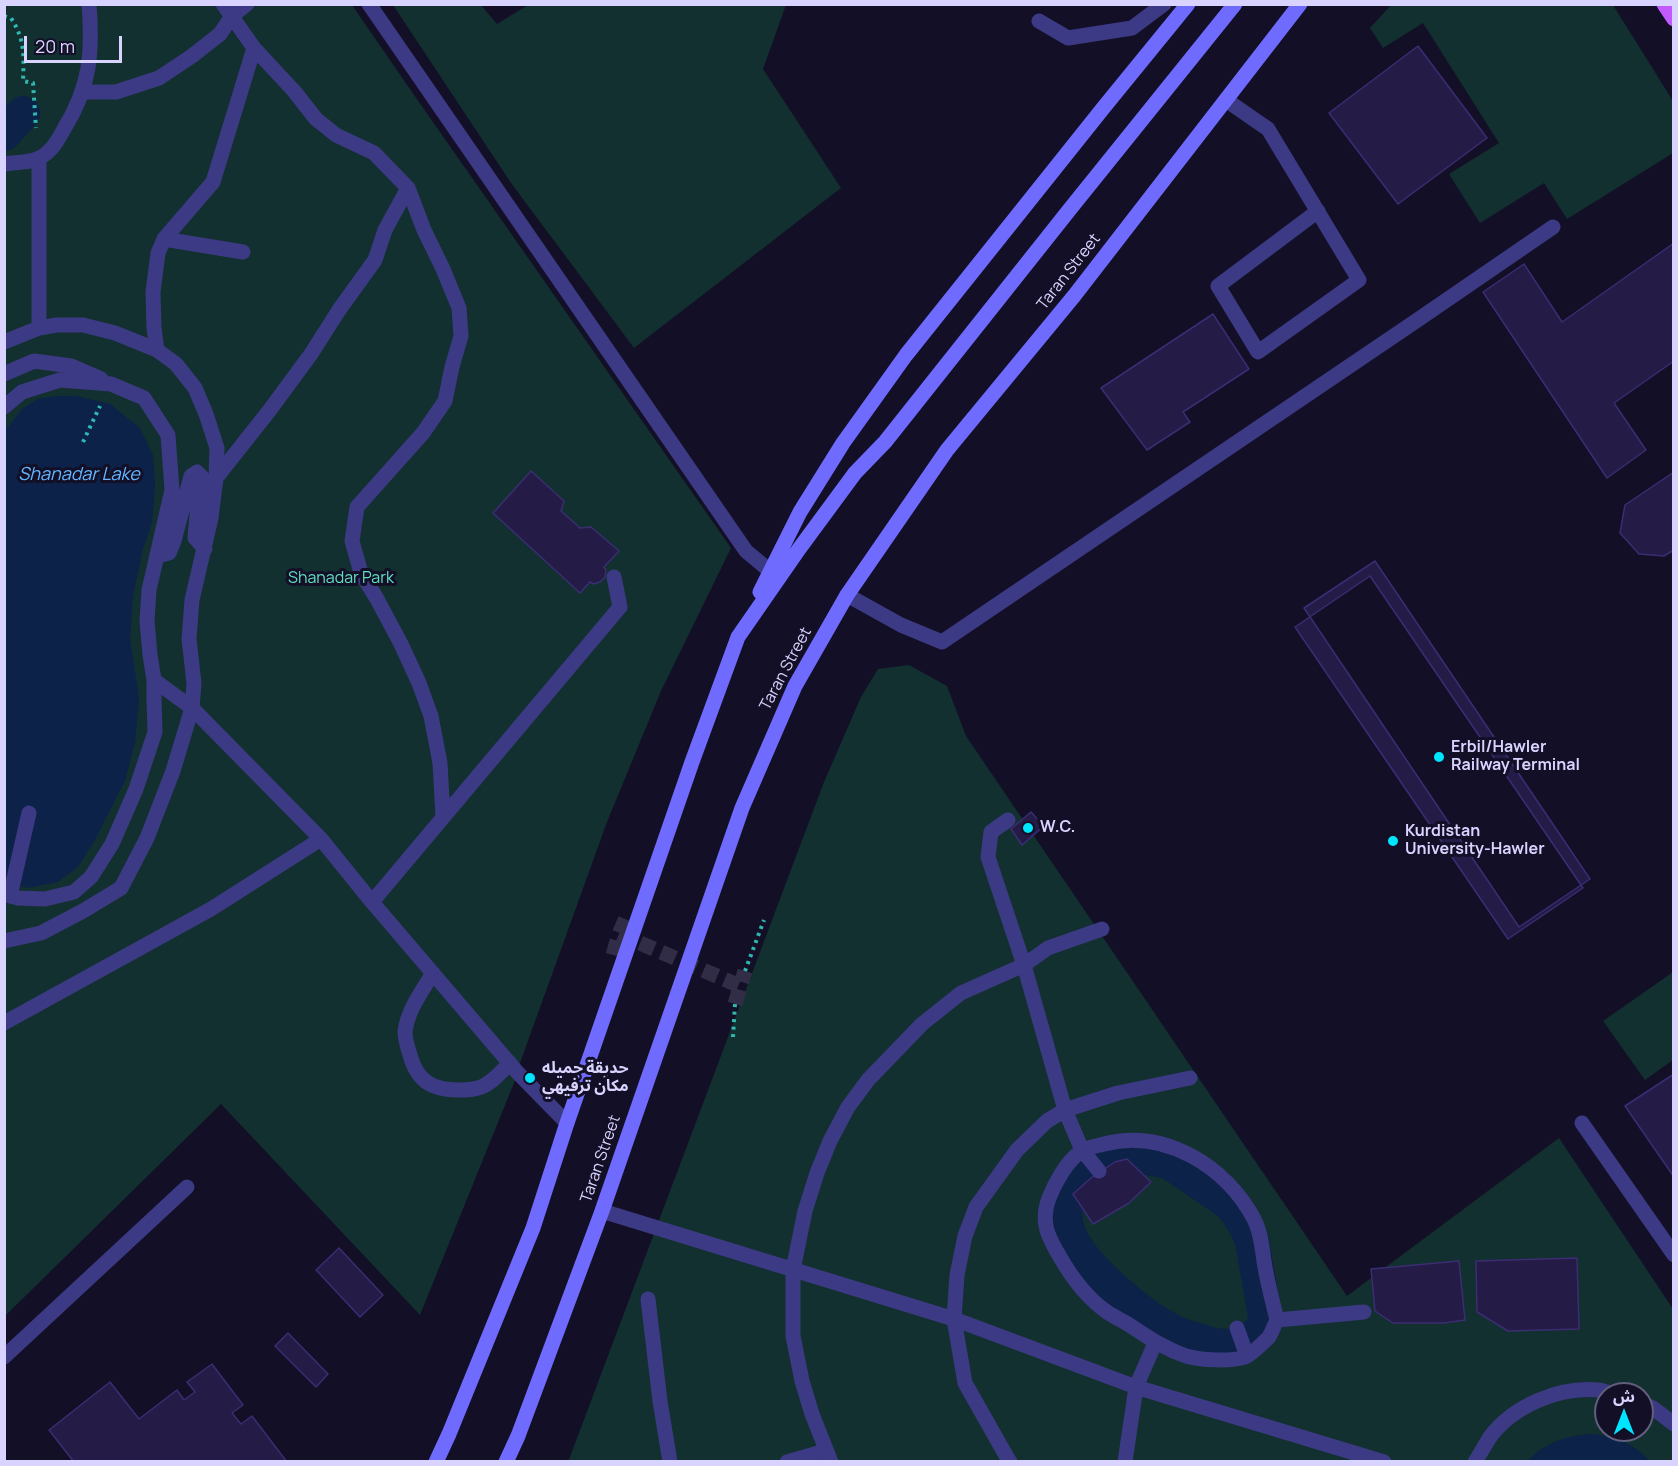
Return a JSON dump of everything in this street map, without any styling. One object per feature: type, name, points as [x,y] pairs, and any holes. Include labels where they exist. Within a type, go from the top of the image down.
[{"type":"main road","points":[[436,1461],[533,1227],[567,1123],[738,637],[800,512],[843,443],[906,355],[1188,4]]},
{"type":"main road","points":[[738,637],[855,473],[885,442],[1235,4]]},
{"type":"main road","name":"Taran Street","points":[[506,1461],[518,1436],[602,1211],[742,808],[795,686],[848,595],[947,450],[1074,296],[1300,4]]},
{"type":"main road","points":[[1664,4],[1674,19]]},
{"type":"street","points":[[4,164],[39,159],[54,147],[68,123],[83,92],[89,65],[91,27],[89,4]]},
{"type":"street","points":[[227,10],[247,4]]},
{"type":"street","points":[[369,4],[746,551],[770,571]]},
{"type":"street","points":[[1039,21],[1068,38],[1132,28],[1164,4]]},
{"type":"street","points":[[83,92],[116,92],[159,78],[220,34],[227,10]]},
{"type":"street","points":[[227,10],[254,48],[294,91],[316,119],[336,135],[374,153],[408,188],[459,308],[461,336],[445,401],[423,433],[357,507],[352,541],[361,573],[401,644],[431,716],[440,763],[443,818]]},
{"type":"street","points":[[157,350],[153,292],[158,253],[164,239],[213,182],[254,48]]},
{"type":"street","points":[[1226,100],[1268,129],[1318,211],[1359,280],[1258,352],[1218,286],[1318,211]]},
{"type":"street","points":[[39,159],[39,328]]},
{"type":"street","points":[[216,478],[311,354],[375,260],[385,230],[408,188]]},
{"type":"street","points":[[848,595],[901,625],[942,642],[1553,227]]},
{"type":"street","points":[[164,239],[243,252]]},
{"type":"street","points":[[4,342],[39,328],[57,325],[83,326],[115,333],[157,350],[176,364],[195,388],[218,448],[211,518],[192,600],[189,639],[194,683],[192,708],[173,771],[147,838],[121,888],[41,933],[4,942]]},
{"type":"street","points":[[4,374],[34,361],[71,366],[144,398],[168,435],[172,490],[149,591],[147,621],[154,680],[155,732],[136,789],[112,844],[91,877],[74,892],[45,899],[11,896],[29,813]]},
{"type":"street","points":[[4,407],[22,392],[60,380],[111,384]]},
{"type":"street","points":[[157,556],[169,553],[191,476],[197,472],[202,477],[195,538],[205,549]]},
{"type":"street","points":[[372,902],[620,607],[614,577]]},
{"type":"street","points":[[154,680],[192,708],[321,839],[510,1064],[567,1123]]},
{"type":"street","points":[[1008,820],[991,832],[988,857],[1024,965],[1065,1110],[1084,1153],[1098,1170]]},
{"type":"street","points":[[4,1023],[211,909],[321,839]]},
{"type":"street","points":[[787,1461],[828,1456],[802,1381],[793,1336],[793,1270],[805,1211],[817,1173],[830,1141],[844,1116],[868,1080],[891,1055],[922,1024],[962,993],[1024,965],[1048,948],[1102,929]]},
{"type":"street","points":[[433,973],[418,996],[405,1033],[412,1062],[420,1078],[433,1086],[450,1090],[473,1090],[483,1087],[510,1064]]},
{"type":"street","points":[[1008,1461],[965,1383],[954,1319],[957,1275],[965,1236],[976,1207],[1017,1150],[1047,1120],[1065,1110],[1118,1093],[1190,1078]]},
{"type":"street","points":[[1582,1123],[1674,1256]]},
{"type":"street","points":[[1120,1140],[1150,1141],[1193,1156],[1228,1182],[1255,1220],[1262,1241],[1264,1266],[1277,1320],[1270,1336],[1246,1355],[1234,1359],[1188,1356],[1155,1343],[1106,1311],[1082,1289],[1047,1236],[1044,1210],[1064,1169],[1084,1153],[1120,1140]]},
{"type":"street","points":[[4,1357],[188,1187]]},
{"type":"street","points":[[602,1211],[954,1319],[1136,1387],[1358,1458],[1384,1461]]},
{"type":"street","points":[[648,1299],[660,1401],[670,1461]]},
{"type":"street","points":[[1277,1320],[1364,1312]]},
{"type":"street","points":[[1238,1331],[1246,1355]]},
{"type":"street","points":[[1125,1461],[1136,1387],[1155,1343]]},
{"type":"street","points":[[1475,1461],[1491,1436],[1513,1415],[1538,1400],[1567,1392],[1594,1390]]},
{"type":"street","points":[[1654,1409],[1674,1424]]},
{"type":"path","points":[[4,16],[11,18],[20,32],[24,52],[23,81],[33,83],[39,159]]},
{"type":"path","points":[[83,442],[111,384]]},
{"type":"path","points":[[745,971],[764,920]]},
{"type":"path","points":[[733,1037],[735,1004]]},
{"type":"green space","name":"Shanadar Park","points":[[5,5],[352,5],[731,548],[661,691],[607,822],[518,1073],[420,1315],[221,1104],[5,1316]]},
{"type":"green space","points":[[393,5],[481,5],[497,24],[528,5],[786,5],[763,69],[841,188],[634,348],[511,183]]},
{"type":"green space","points":[[1391,5],[1613,5],[1673,101],[1673,153],[1567,219],[1544,183],[1480,223],[1449,174],[1499,143],[1423,23],[1383,48],[1370,28]]},
{"type":"green space","points":[[909,665],[947,686],[966,736],[1347,1296],[1559,1138],[1673,1309],[1673,1461],[568,1462],[824,782],[861,697],[878,669]]},
{"type":"green space","points":[[1673,972],[1673,1060],[1645,1080],[1603,1021]]},
{"type":"water","name":"Shanadar Lake","points":[[76,396],[110,404],[140,428],[153,455],[155,486],[152,523],[143,549],[133,596],[130,638],[139,699],[135,742],[125,781],[95,840],[78,867],[58,882],[28,888],[5,882],[4,432],[22,409],[37,399]]},
{"type":"water","points":[[1589,1434],[1594,1435],[1594,1442],[1624,1442],[1637,1449],[1650,1461],[1528,1461],[1548,1445]]},
{"type":"building","points":[[1418,46],[1487,138],[1398,204],[1329,113]]},
{"type":"building","points":[[1674,243],[1674,361],[1614,403],[1646,450],[1607,478],[1483,292],[1524,264],[1562,322]]},
{"type":"building","points":[[1213,314],[1249,369],[1183,412],[1190,422],[1147,450],[1101,388]]},
{"type":"building","points":[[531,471],[564,501],[561,511],[580,528],[591,527],[619,551],[604,567],[605,577],[594,584],[590,582],[580,593],[493,513]]},
{"type":"building","points":[[1674,472],[1674,550],[1664,556],[1639,554],[1620,533],[1625,505]]},
{"type":"building","name":"Erbil/Hawler Railway Terminal","points":[[1375,561],[1590,879],[1519,927],[1304,608]]},
{"type":"building","name":"Erbil/Hawler Railway Terminal","points":[[1370,576],[1583,888],[1508,939],[1295,627]]},
{"type":"building","name":"W.C.","points":[[1031,812],[1044,826],[1022,845],[1011,829]]},
{"type":"building","points":[[1674,1074],[1674,1177],[1625,1106]]},
{"type":"building","points":[[1127,1159],[1151,1182],[1129,1203],[1093,1224],[1073,1194],[1091,1178],[1115,1162]]},
{"type":"building","points":[[339,1248],[383,1295],[360,1317],[316,1270]]},
{"type":"building","points":[[1577,1258],[1579,1329],[1508,1331],[1477,1312],[1476,1261]]},
{"type":"building","points":[[1459,1261],[1465,1320],[1444,1323],[1393,1323],[1375,1311],[1371,1269]]},
{"type":"building","points":[[288,1333],[328,1374],[316,1387],[275,1346]]},
{"type":"building","points":[[212,1364],[243,1405],[232,1413],[241,1424],[252,1416],[287,1462],[74,1462],[49,1430],[110,1382],[139,1419],[177,1390],[184,1400],[195,1392],[187,1382]]},
{"type":"waterway","points":[[4,134],[23,113]]},
{"type":"waterway","points":[[1136,1156],[1169,1162],[1229,1203],[1238,1214],[1252,1241],[1266,1322],[1253,1336],[1238,1343],[1223,1346],[1196,1340],[1172,1331],[1144,1313],[1112,1287],[1097,1273],[1074,1244],[1066,1224],[1066,1208],[1079,1178],[1100,1163],[1136,1156]]},
{"type":"tunnel","points":[[613,955],[626,918]]},
{"type":"tunnel","points":[[619,934],[740,986]]},
{"type":"tunnel","points":[[735,1004],[745,971]]},
{"type":"place","name":"Erbil/Hawler Railway Terminal","points":[[1439,757]]},
{"type":"place","name":"W.C.","points":[[1028,828]]},
{"type":"place","name":"Kurdistan University-Hawler","points":[[1393,841]]},
{"type":"place","name":"حديقة جميله مكان ترفيهي","points":[[530,1078]]}]
